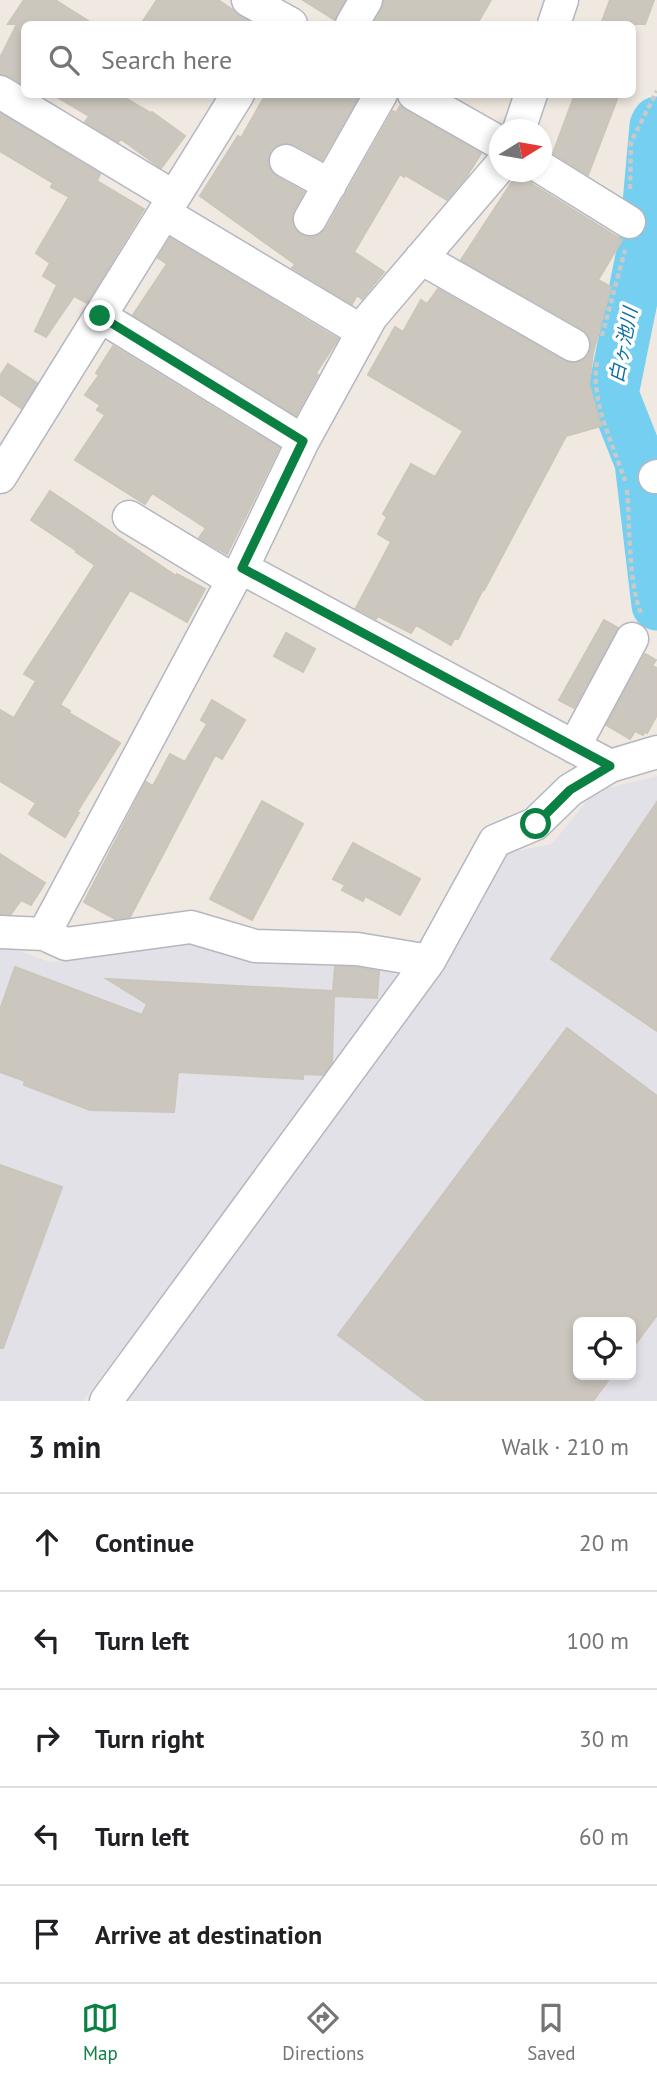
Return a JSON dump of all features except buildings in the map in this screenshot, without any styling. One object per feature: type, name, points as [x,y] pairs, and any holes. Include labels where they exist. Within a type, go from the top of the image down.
[{"type":"street","points":[[248,0],[282,21]]},
{"type":"street","points":[[354,21],[366,0]]},
{"type":"street","points":[[555,21],[562,0]]},
{"type":"street","points":[[0,92],[363,332]]},
{"type":"street","points":[[0,477],[9,440],[100,316],[236,98]]},
{"type":"street","points":[[310,219],[379,98]]},
{"type":"street","points":[[421,98],[489,137]]},
{"type":"street","points":[[523,119],[530,98]]},
{"type":"street","points":[[286,161],[330,185]]},
{"type":"street","points":[[552,175],[629,222]]},
{"type":"street","points":[[44,934],[371,317],[489,178]]},
{"type":"street","points":[[421,258],[591,345]]},
{"type":"street","points":[[100,316],[303,441]]},
{"type":"street","points":[[129,517],[610,766]]},
{"type":"street","points":[[574,747],[638,628]]},
{"type":"street","points":[[106,1401],[429,961],[495,841],[536,824],[570,790],[610,766],[657,752]]},
{"type":"street","points":[[0,932],[44,934],[66,944],[191,927],[255,946],[357,949],[429,961]]},
{"type":"path","points":[[638,628],[626,487],[601,418],[591,345],[606,315],[623,262],[629,222],[631,142],[657,91]]},
{"type":"shaded area","points":[[657,776],[657,1401],[121,1401],[496,855],[552,844],[595,791]]},
{"type":"shaded area","points":[[190,944],[250,960],[387,967],[402,981],[83,1401],[0,1401],[0,946],[50,962]]},
{"type":"waterway","name":"白ヶ池川","points":[[657,122],[645,237],[613,394],[640,462],[657,605]]},
{"type":"route","points":[[100,316],[303,441],[242,568],[610,766],[570,790],[536,824]]}]
